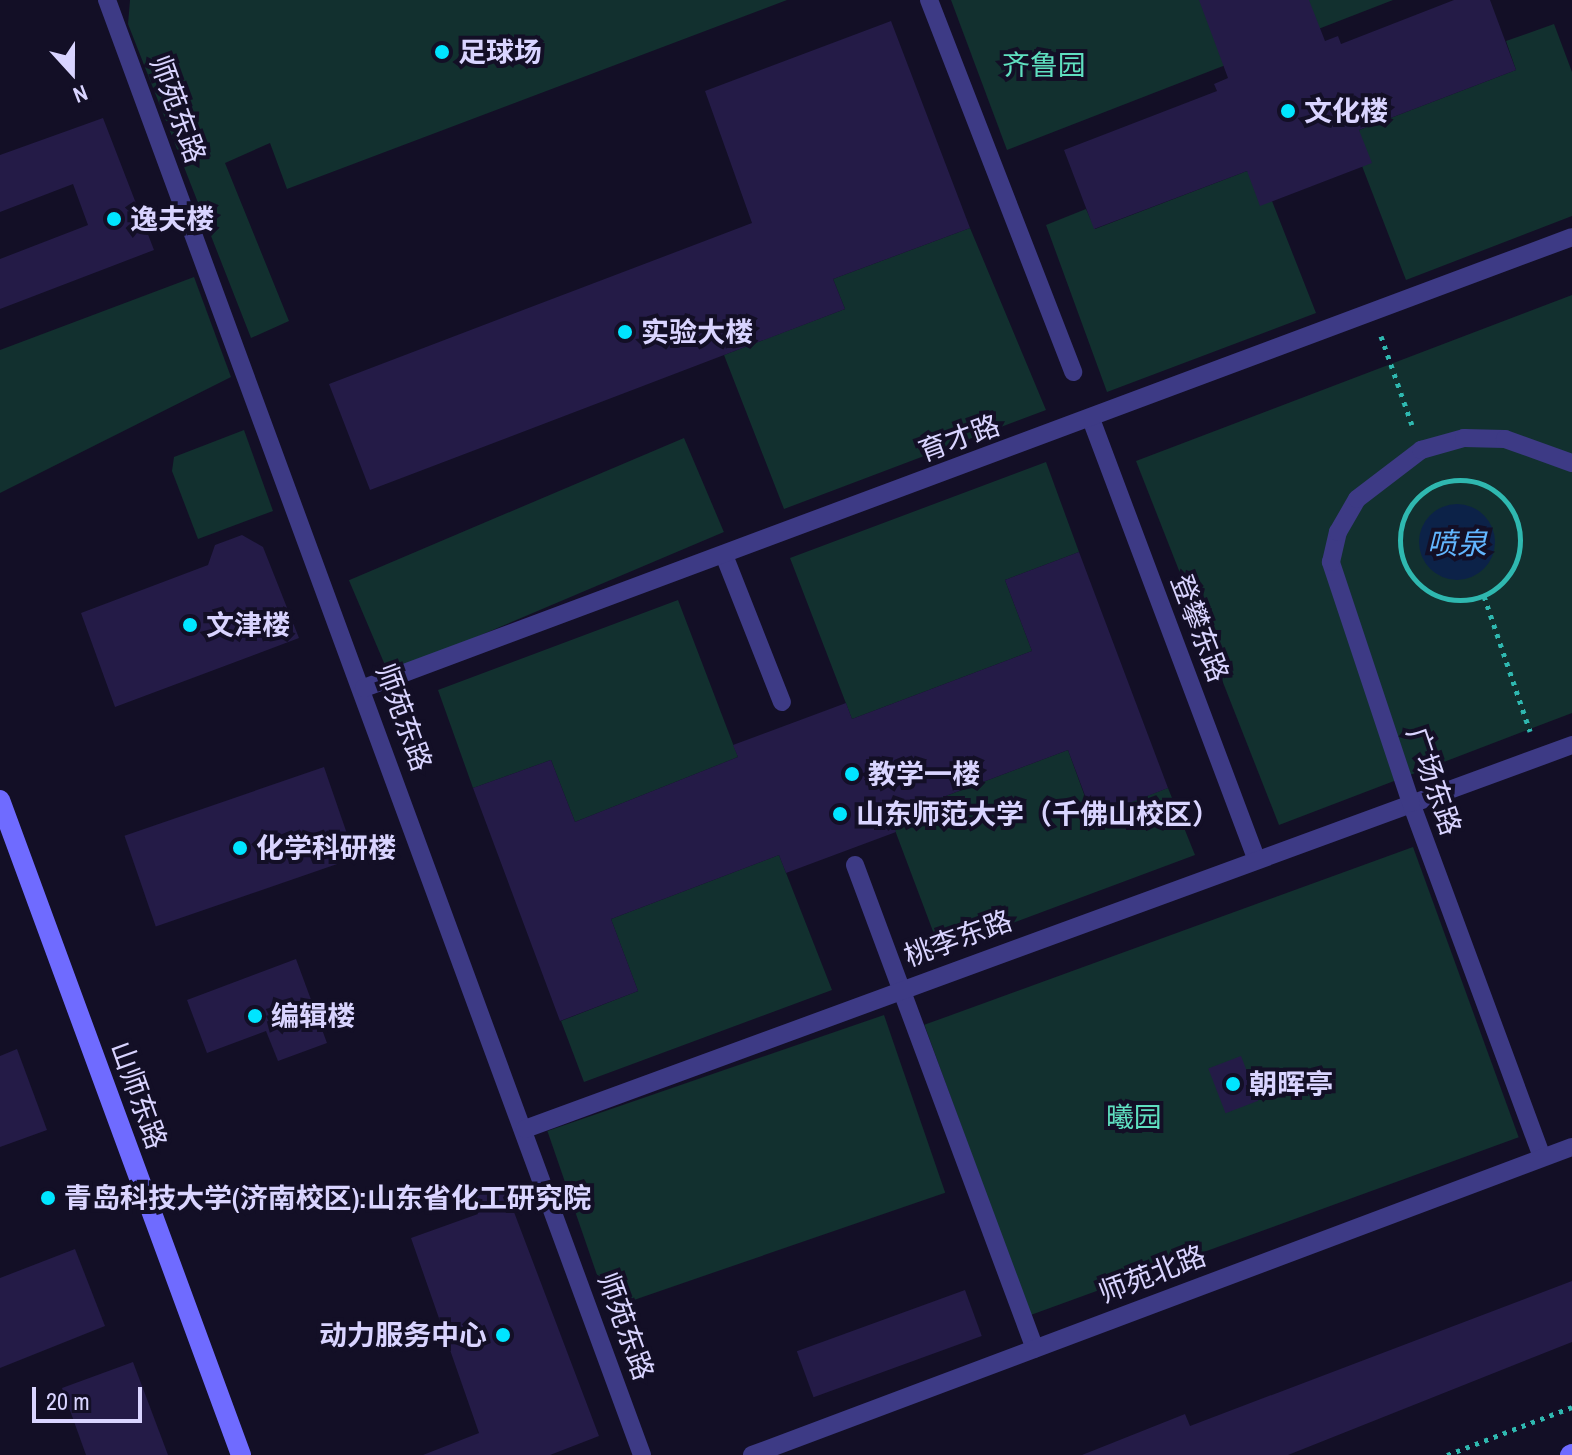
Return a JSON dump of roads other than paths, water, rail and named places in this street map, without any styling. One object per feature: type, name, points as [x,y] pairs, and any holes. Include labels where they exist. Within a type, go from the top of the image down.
[{"type":"main road","name":"山师东路","points":[[0,800],[241,1455]]},
{"type":"lane","name":"师苑东路","points":[[107,0],[364,688],[642,1455]]},
{"type":"lane","points":[[929,0],[1073,372]]},
{"type":"lane","name":"育才路","points":[[364,688],[1572,237]]},
{"type":"lane","name":"登攀东路","points":[[1091,419],[1256,857]]},
{"type":"lane","name":"广场东路","points":[[1542,1157],[1411,803],[1331,562],[1338,532],[1357,499],[1421,450],[1464,438],[1505,439],[1572,463]]},
{"type":"lane","points":[[724,555],[782,702]]},
{"type":"lane","name":"桃李东路","points":[[525,1129],[1256,857],[1572,745]]},
{"type":"lane","points":[[855,865],[1035,1349]]},
{"type":"lane","name":"师苑北路","points":[[752,1455],[1572,1147]]},
{"type":"water","name":"喷泉","points":[[1465,504],[1478,510],[1489,521],[1495,542],[1493,557],[1478,574],[1465,580],[1449,580],[1436,574],[1421,557],[1419,534],[1425,521],[1442,506]]},
{"type":"place","name":"足球场","points":[[442,52]]},
{"type":"place","name":"文化楼","points":[[1288,111]]},
{"type":"place","name":"逸夫楼","points":[[114,219]]},
{"type":"place","name":"实验大楼","points":[[625,332]]},
{"type":"place","name":"文津楼","points":[[190,625]]},
{"type":"place","name":"教学一楼","points":[[852,774]]},
{"type":"place","name":"山东师范大学（千佛山校区）","points":[[840,814]]},
{"type":"place","name":"化学科研楼","points":[[240,848]]},
{"type":"place","name":"编辑楼","points":[[255,1016]]},
{"type":"place","name":"朝晖亭","points":[[1233,1084]]},
{"type":"place","name":"青岛科技大学(济南校区):山东省化工研究院","points":[[48,1198]]},
{"type":"place","name":"动力服务中心","points":[[503,1335]]},
{"type":"park label","name":"齐鲁园","points":[[1044,65]]},
{"type":"park label","name":"曦园","points":[[1134,1117]]}]
